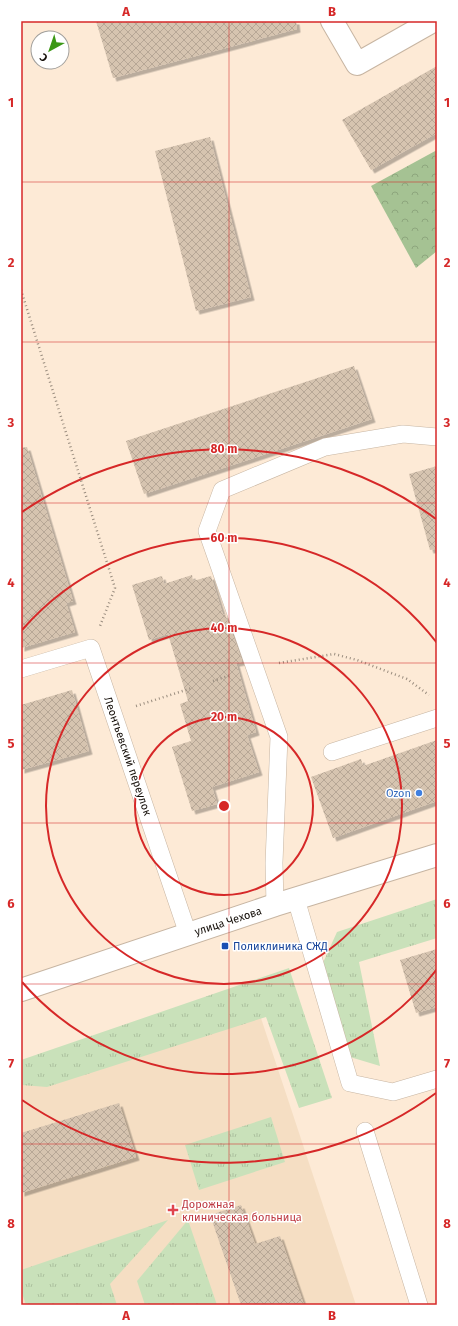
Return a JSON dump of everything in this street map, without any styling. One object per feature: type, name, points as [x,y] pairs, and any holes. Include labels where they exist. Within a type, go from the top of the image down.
[{"type":"street","points":[[332,21],[357,64],[433,21]]},
{"type":"street","name":"улица Чехова","points":[[21,990],[275,905],[437,855]]},
{"type":"lane","points":[[275,905],[274,863],[279,736],[207,531],[222,490],[325,447],[404,434],[437,437]]},
{"type":"lane","points":[[21,669],[91,648]]},
{"type":"lane","name":"Леонтьевский переулок","points":[[91,648],[188,934]]},
{"type":"lane","points":[[332,752],[437,718]]},
{"type":"lane","points":[[296,899],[350,1083],[393,1092],[437,1079]]},
{"type":"lane","points":[[365,1131],[419,1305]]},
{"type":"path","points":[[21,290],[115,588],[91,648]]},
{"type":"path","points":[[255,667],[314,656],[334,654],[358,660],[407,678],[431,696]]},
{"type":"path","points":[[113,714],[192,688]]},
{"type":"shaded area","name":"Дорожная клиническая больница","points":[[256,1003],[356,1305],[21,1305],[21,1080]]},
{"type":"green space","points":[[437,150],[437,251],[416,268],[371,186]]},
{"type":"green space","points":[[437,899],[437,938],[359,962],[380,1066],[350,1057],[321,967],[337,932]]},
{"type":"green space","points":[[289,968],[332,1098],[299,1108],[266,1017],[47,1087],[21,1085],[21,1060]]},
{"type":"green space","points":[[271,1117],[285,1162],[199,1190],[185,1145]]},
{"type":"green space","points":[[168,1220],[110,1284],[117,1305],[26,1305],[21,1290],[21,1270]]},
{"type":"green space","points":[[188,1220],[217,1305],[145,1305],[137,1281]]},
{"type":"building","points":[[96,21],[296,21],[297,29],[113,78]]},
{"type":"building","points":[[437,66],[437,133],[371,170],[342,120]]},
{"type":"building","points":[[210,137],[251,297],[196,311],[155,151]]},
{"type":"building","points":[[354,366],[372,419],[144,494],[126,441]]},
{"type":"building","points":[[27,447],[73,601],[66,603],[75,632],[21,648],[21,448]]},
{"type":"building","points":[[437,466],[437,549],[430,550],[409,474]]},
{"type":"building","points":[[192,575],[193,581],[211,576],[223,615],[225,614],[241,658],[242,662],[236,663],[256,732],[247,735],[259,772],[212,787],[217,804],[192,811],[172,747],[191,741],[180,704],[188,701],[168,634],[149,640],[132,585],[162,576],[164,584]]},
{"type":"building","points":[[72,690],[89,751],[21,770],[21,705]]},
{"type":"building","points":[[437,740],[437,801],[333,838],[311,777],[361,759],[363,766]]},
{"type":"building","points":[[437,949],[437,1007],[416,1013],[400,960]]},
{"type":"building","points":[[119,1103],[136,1157],[21,1193],[21,1133]]},
{"type":"building","points":[[241,1205],[255,1244],[280,1236],[304,1305],[241,1305],[210,1215]]},
{"type":"place","name":"Ozon","points":[[419,793]]},
{"type":"place","name":"Поликлиника СЖД","points":[[225,946]]},
{"type":"place","name":"Дорожная клиническая больница","points":[[173,1210]]}]
